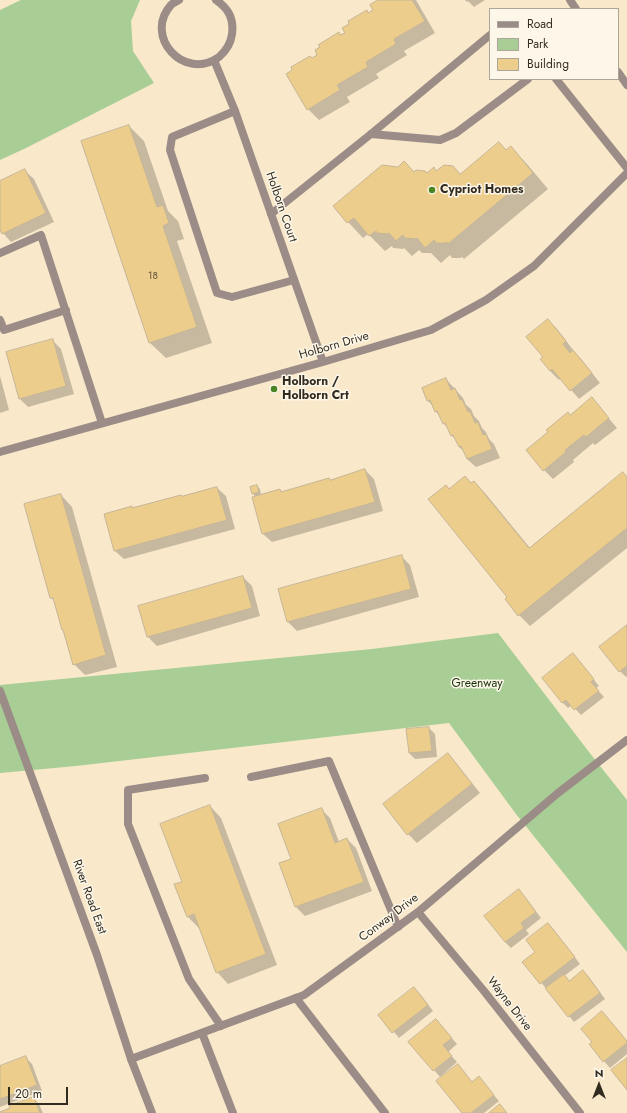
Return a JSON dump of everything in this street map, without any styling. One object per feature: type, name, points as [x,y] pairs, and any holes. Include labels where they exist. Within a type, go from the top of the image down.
[{"type":"street","points":[[179,0],[171,5],[165,16],[162,28],[164,40],[167,47],[175,56],[190,63],[202,64],[214,60],[224,53],[232,39],[233,27],[230,16],[224,5],[216,0]]},
{"type":"street","points":[[271,214],[371,134],[489,36]]},
{"type":"street","name":"Holborn Court","points":[[214,60],[235,111],[323,362]]},
{"type":"street","points":[[619,73],[627,85]]},
{"type":"street","points":[[371,134],[440,140],[456,133],[527,80]]},
{"type":"street","points":[[557,80],[627,168]]},
{"type":"street","points":[[235,111],[172,137],[170,150],[217,293],[232,297],[294,280]]},
{"type":"street","name":"Holborn Drive","points":[[0,452],[323,362],[431,330],[486,300],[534,266],[627,172]]},
{"type":"street","points":[[0,253],[41,235],[102,424]]},
{"type":"street","points":[[0,320],[4,330],[66,310]]},
{"type":"street","name":"River Road East","points":[[0,691],[101,966],[131,1059],[152,1113]]},
{"type":"street","name":"Conway Drive","points":[[131,1059],[304,996],[418,912],[558,793],[627,740]]},
{"type":"street","points":[[251,777],[329,761],[398,927]]},
{"type":"street","points":[[205,778],[128,790],[128,824],[189,979],[221,1026]]},
{"type":"street","name":"Wayne Drive","points":[[418,912],[484,991],[580,1113]]},
{"type":"street","points":[[296,998],[385,1113]]},
{"type":"street","points":[[202,1034],[233,1113]]},
{"type":"green space","points":[[21,0],[140,0],[131,21],[133,51],[154,83],[0,160],[0,10]]},
{"type":"green space","name":"Greenway","points":[[498,633],[627,800],[627,952],[516,814],[449,723],[76,766],[0,773],[0,685],[372,649]]},
{"type":"building","points":[[378,0],[412,0],[425,21],[394,39],[396,44],[366,62],[368,67],[337,85],[340,90],[307,110],[286,74],[292,70],[291,67],[310,56],[312,58],[317,55],[315,50],[320,47],[318,45],[339,32],[340,35],[345,33],[342,28],[349,24],[348,21],[367,10],[368,13],[373,10],[370,5]]},
{"type":"building","points":[[129,125],[157,207],[163,205],[169,223],[163,226],[197,327],[149,343],[81,141]]},
{"type":"building","name":"Cypriot Homes","points":[[499,142],[506,150],[511,146],[533,173],[448,244],[447,242],[436,243],[434,240],[425,248],[417,238],[405,238],[403,235],[396,241],[389,233],[377,233],[376,231],[369,236],[354,218],[347,223],[333,206],[382,165],[398,167],[404,161],[414,172],[416,170],[425,171],[427,173],[434,167],[436,171],[444,165],[453,166],[460,174]]},
{"type":"building","points":[[25,169],[46,213],[2,234],[0,230],[0,181]]},
{"type":"building","points":[[548,319],[566,341],[563,344],[570,353],[573,350],[592,373],[570,391],[552,369],[550,371],[540,359],[543,357],[526,337]]},
{"type":"building","points":[[53,339],[66,386],[19,399],[6,352]]},
{"type":"building","points":[[446,378],[451,390],[455,388],[460,400],[462,399],[468,412],[470,411],[475,423],[478,422],[483,435],[486,434],[492,449],[467,459],[461,446],[459,447],[453,435],[451,436],[437,411],[435,412],[430,400],[427,401],[422,388]]},
{"type":"building","points":[[592,397],[609,418],[586,437],[584,435],[565,450],[566,452],[543,471],[526,450],[548,432],[546,430],[568,412],[570,415]]},
{"type":"building","points":[[365,469],[375,502],[262,534],[252,497],[280,489],[281,492],[329,478],[330,480]]},
{"type":"building","points":[[623,472],[627,477],[627,528],[518,616],[505,599],[507,597],[428,499],[446,485],[449,489],[465,476],[471,483],[474,481],[529,548]]},
{"type":"building","points":[[257,485],[259,492],[252,494],[250,487]]},
{"type":"building","points":[[217,487],[227,520],[114,551],[104,514],[132,506],[132,508]]},
{"type":"building","points":[[61,494],[106,655],[73,665],[53,598],[50,598],[24,504]]},
{"type":"building","points":[[402,555],[411,589],[287,622],[278,589]]},
{"type":"building","points":[[243,576],[252,608],[147,637],[138,606]]},
{"type":"building","points":[[627,625],[627,666],[619,672],[599,647]]},
{"type":"building","points":[[573,653],[594,679],[591,682],[599,691],[574,710],[566,700],[562,703],[542,678]]},
{"type":"building","points":[[429,727],[432,751],[409,753],[406,729]]},
{"type":"building","points":[[448,753],[472,784],[407,835],[383,804]]},
{"type":"building","points":[[210,805],[266,954],[216,973],[194,914],[187,917],[174,884],[182,882],[160,824]]},
{"type":"building","points":[[322,808],[335,843],[347,838],[364,882],[295,907],[279,863],[291,859],[278,824]]},
{"type":"building","points":[[519,889],[536,912],[521,923],[524,928],[505,942],[484,916]]},
{"type":"building","points":[[548,923],[575,957],[540,984],[522,962],[535,952],[526,940]]},
{"type":"building","points":[[583,970],[600,993],[568,1017],[545,988],[564,974],[569,981]]},
{"type":"building","points":[[414,987],[428,1005],[392,1033],[378,1015]]},
{"type":"building","points":[[602,1011],[627,1041],[627,1043],[603,1062],[589,1044],[592,1042],[581,1029]]},
{"type":"building","points":[[436,1019],[452,1038],[443,1045],[452,1056],[433,1071],[408,1042]]},
{"type":"building","points":[[26,1056],[37,1085],[0,1099],[0,1066]]},
{"type":"building","points":[[627,1058],[627,1090],[611,1070]]},
{"type":"building","points":[[458,1064],[472,1082],[479,1076],[494,1095],[471,1113],[462,1113],[436,1081]]},
{"type":"building","points":[[34,1097],[40,1113],[0,1113],[10,1108],[9,1106]]},
{"type":"building","points":[[500,1104],[507,1113],[489,1113]]},
{"type":"place","name":"Cypriot Homes","points":[[432,190]]},
{"type":"place","name":"Holborn / Holborn Crt","points":[[274,389]]}]
